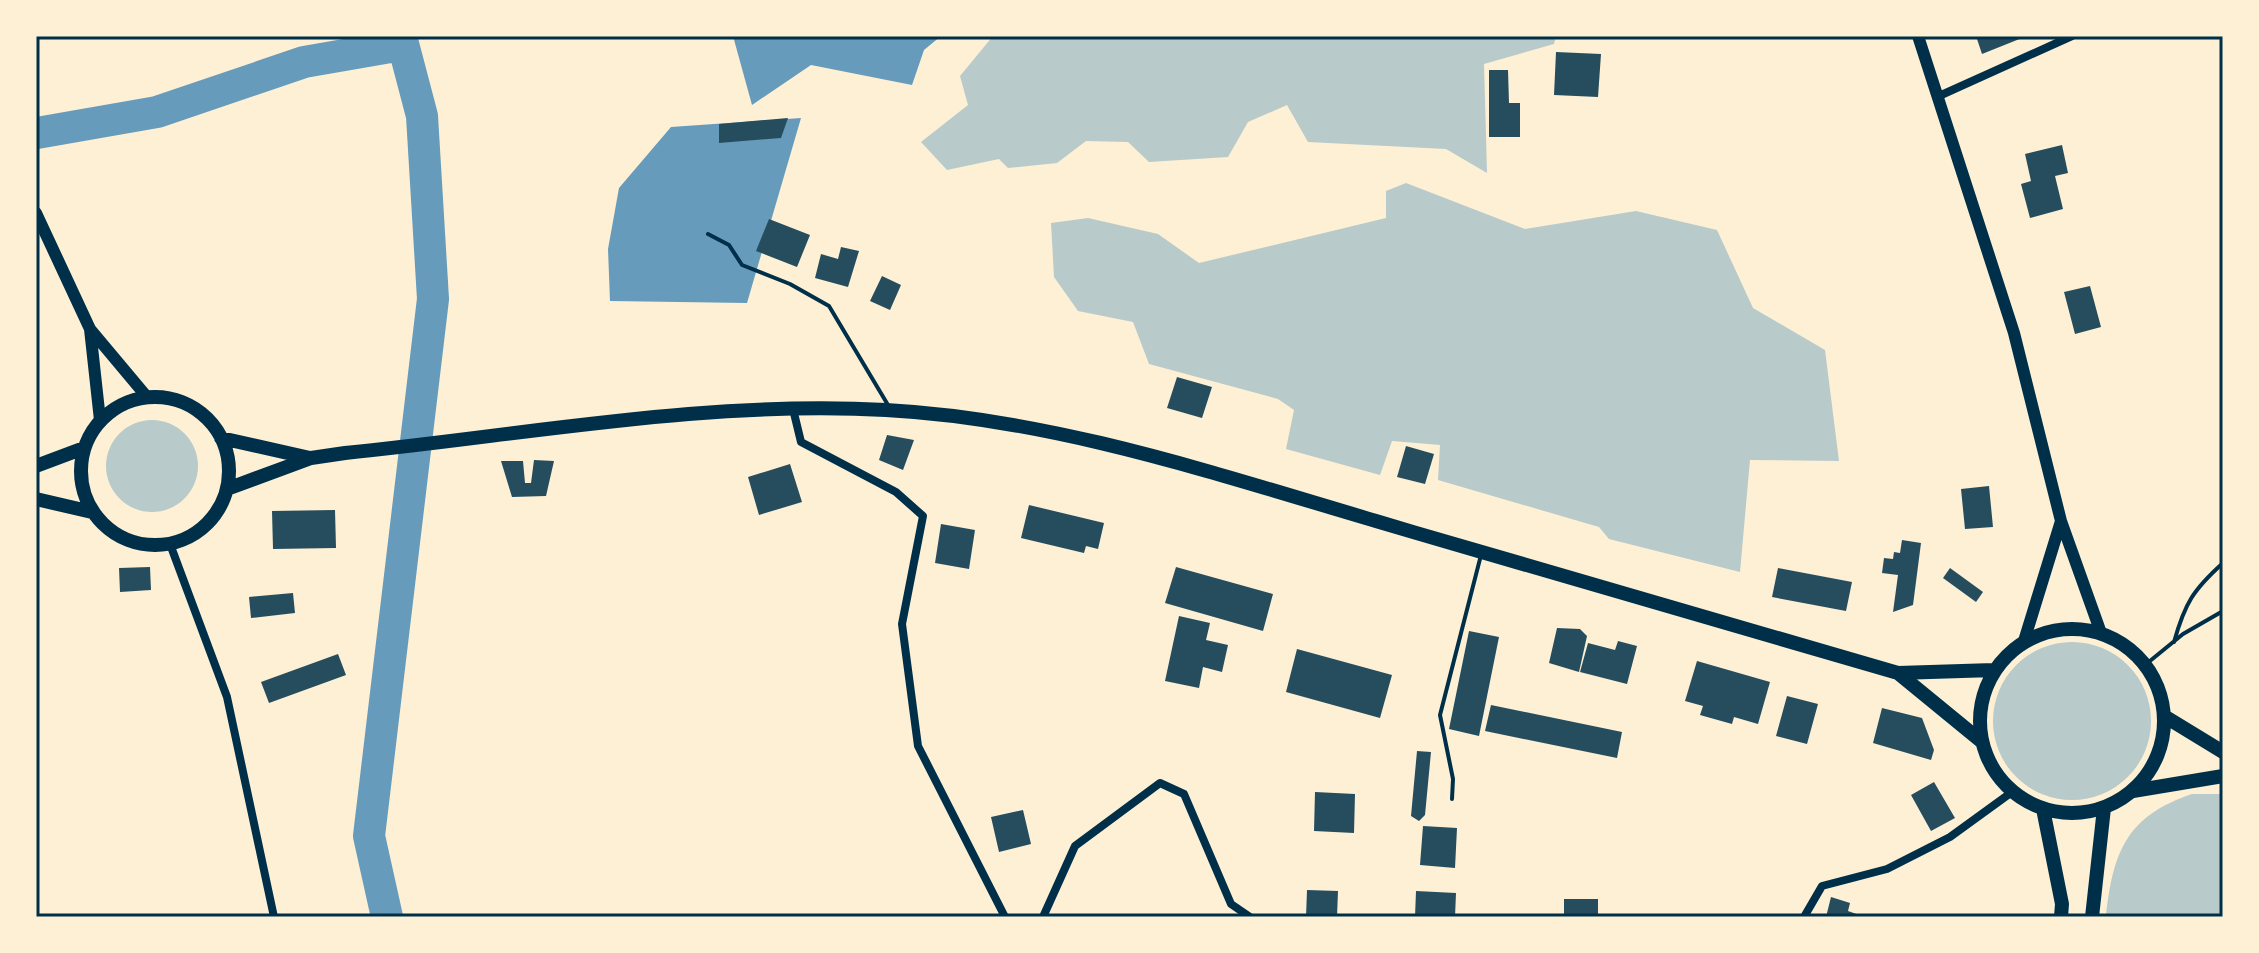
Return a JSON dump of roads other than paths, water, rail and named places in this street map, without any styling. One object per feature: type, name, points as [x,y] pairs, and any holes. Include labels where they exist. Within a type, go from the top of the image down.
[{"type":"main road","points":[[1918,36],[2014,333],[2061,521],[2101,633]]},
{"type":"main road","points":[[36,213],[90,329],[147,397]]},
{"type":"main road","points":[[90,329],[100,420]]},
{"type":"main road","points":[[147,397],[173,399],[196,409],[221,438],[229,471],[227,489],[212,519],[186,539],[155,546],[126,540],[113,533],[92,512],[83,492],[80,470],[84,448],[100,420],[130,401],[147,397]]},
{"type":"main road","points":[[227,489],[311,458],[345,453],[662,417],[793,409],[891,410],[970,419],[1138,451],[1898,673],[1994,670]]},
{"type":"main road","points":[[221,438],[311,458]]},
{"type":"main road","points":[[36,466],[84,448]]},
{"type":"main road","points":[[36,499],[92,512]]},
{"type":"main road","points":[[2024,641],[2061,521]]},
{"type":"main road","points":[[2132,791],[2157,757],[2164,716],[2155,680],[2145,665],[2133,651],[2101,633],[2061,629],[2024,641],[1994,670],[1984,692],[1979,716],[1981,741],[1993,769],[2012,792],[2043,809],[2063,813],[2104,808],[2132,791],[2223,776]]},
{"type":"main road","points":[[1898,673],[1981,741]]},
{"type":"main road","points":[[2164,716],[2223,752]]},
{"type":"main road","points":[[2092,917],[2104,808]]},
{"type":"main road","points":[[2043,809],[2062,904],[2061,917]]},
{"type":"street","points":[[1939,96],[2072,36]]},
{"type":"street","points":[[793,409],[801,442],[896,492],[923,516],[902,624],[918,746],[1005,917]]},
{"type":"street","points":[[170,544],[227,697],[274,917]]},
{"type":"street","points":[[1043,917],[1075,846],[1160,783],[1184,794],[1231,904],[1250,917]]},
{"type":"street","points":[[1804,917],[1822,886],[1887,869],[1950,837],[2012,792]]},
{"type":"lane","points":[[708,234],[729,245],[742,265],[790,284],[829,306],[891,410]]},
{"type":"lane","points":[[1452,799],[1453,779],[1440,715],[1482,552]]},
{"type":"lane","points":[[2174,642],[2183,608],[2195,588],[2223,563]]},
{"type":"lane","points":[[2145,665],[2174,642],[2223,611]]},
{"type":"water","points":[[733,36],[941,36],[924,50],[912,85],[811,65],[752,105]]},
{"type":"water","points":[[801,118],[747,303],[610,301],[608,249],[619,188],[671,127]]},
{"type":"waterway","points":[[387,917],[369,836],[433,299],[422,116],[401,36]]},
{"type":"waterway","points":[[37,133],[157,112],[304,62],[402,45]]}]
